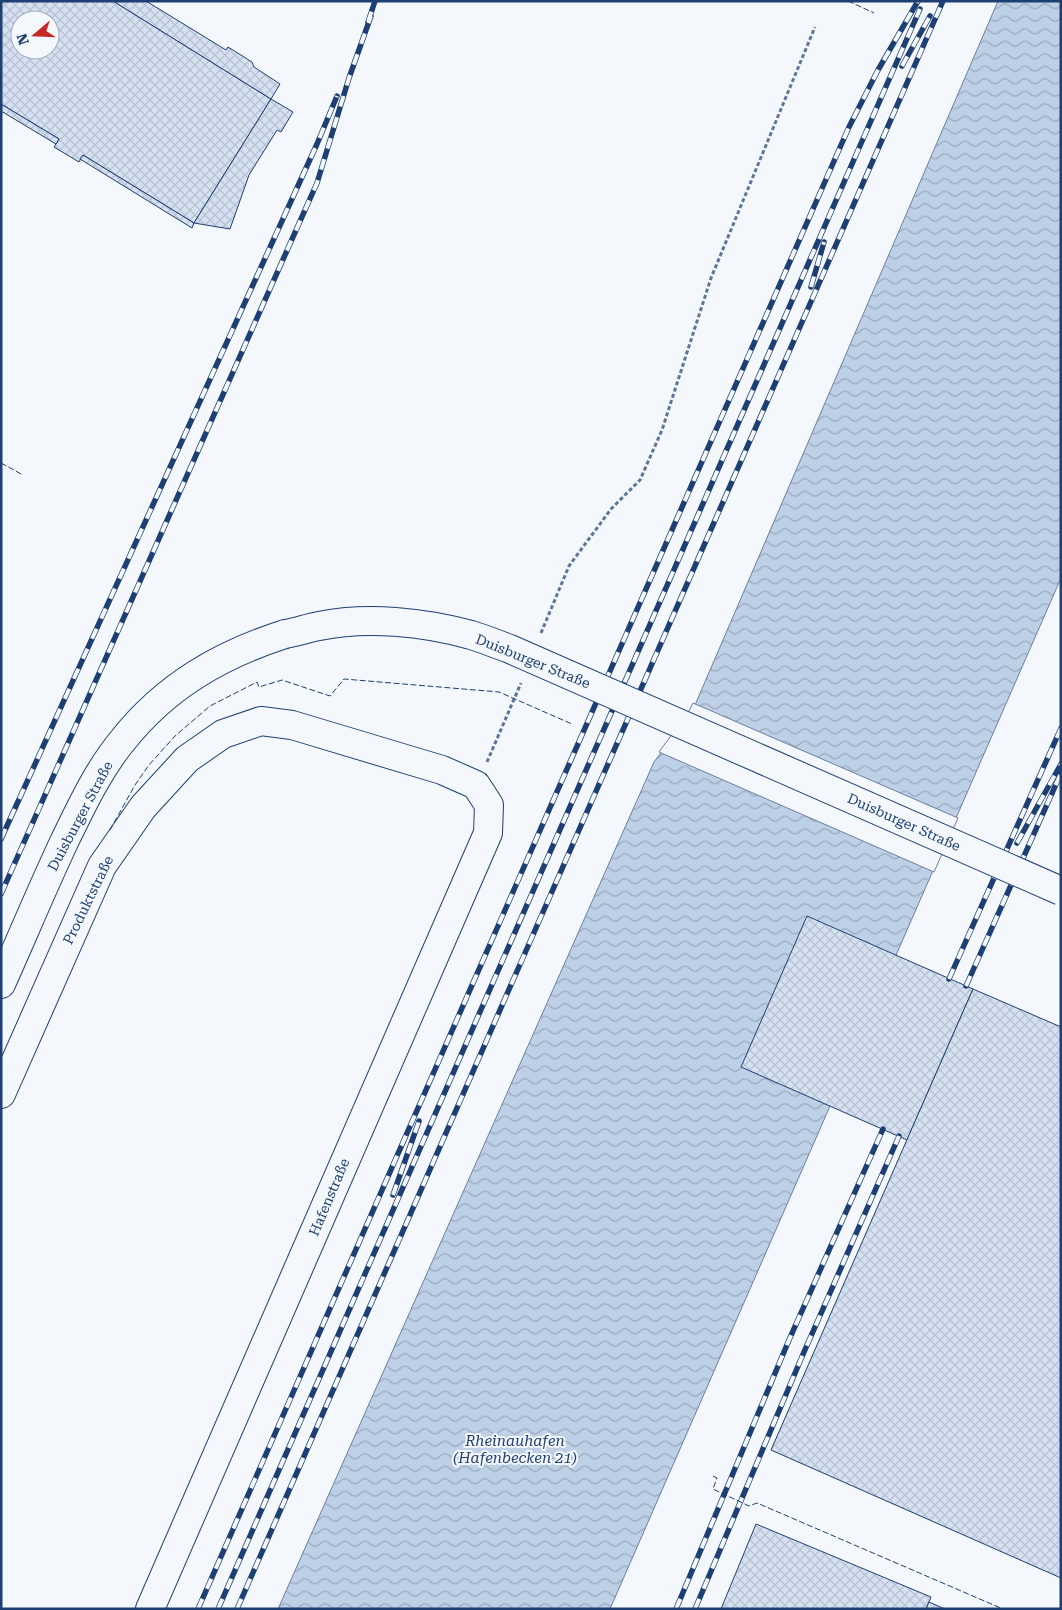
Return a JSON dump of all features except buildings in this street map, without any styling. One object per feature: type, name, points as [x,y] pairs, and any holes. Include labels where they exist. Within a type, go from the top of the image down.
[{"type":"street","name":"Duisburger Straße","points":[[1,984],[75,820],[107,761],[141,720],[192,677],[239,650],[320,625],[354,622],[390,622],[431,626],[472,635],[510,649],[1061,891]]},
{"type":"street","name":"Produktstraße","points":[[1,1094],[102,866],[142,807],[187,759],[223,734],[261,721],[292,725],[442,770],[476,785]]},
{"type":"street","name":"Hafenstraße","points":[[150,1609],[488,833],[489,805],[476,785]]},
{"type":"path","points":[[538,640],[569,566],[611,509],[640,480],[662,430],[711,278],[815,27]]},
{"type":"path","points":[[476,785],[493,750],[523,676]]},
{"type":"water","name":"Rheinauhafen (Hafenbecken 21)","points":[[998,1],[1061,1],[1061,578],[610,1609],[278,1609],[654,762],[692,712]]},
{"type":"pier","points":[[693,703],[958,818],[934,872],[659,752]]},
{"type":"railway","points":[[368,22],[375,1]]},
{"type":"railway","points":[[198,1609],[849,127],[878,70],[918,1]]},
{"type":"railway","points":[[237,1609],[943,1]]},
{"type":"railway","points":[[218,1609],[920,9]]},
{"type":"railway","points":[[1,894],[317,183],[349,78],[371,16]]},
{"type":"railway","points":[[902,66],[930,16]]},
{"type":"railway","points":[[1,839],[317,144],[337,96]]},
{"type":"railway","points":[[811,287],[824,242]]},
{"type":"railway","points":[[949,979],[1061,728]]},
{"type":"railway","points":[[1017,843],[1061,764]]},
{"type":"railway","points":[[966,986],[1061,773]]},
{"type":"railway","points":[[393,1195],[419,1121]]},
{"type":"railway","points":[[676,1609],[789,1340],[883,1129]]},
{"type":"railway","points":[[695,1609],[804,1352],[899,1136]]},
{"type":"fence","points":[[848,1],[874,13]]},
{"type":"fence","points":[[1,463],[23,475]]},
{"type":"fence","points":[[110,830],[135,785],[149,765],[175,736],[210,706],[257,682],[259,687],[282,680],[330,696],[344,679],[499,692],[572,724]]},
{"type":"fence","points":[[713,1476],[717,1478],[713,1489],[749,1506],[757,1503],[1003,1609]]}]
